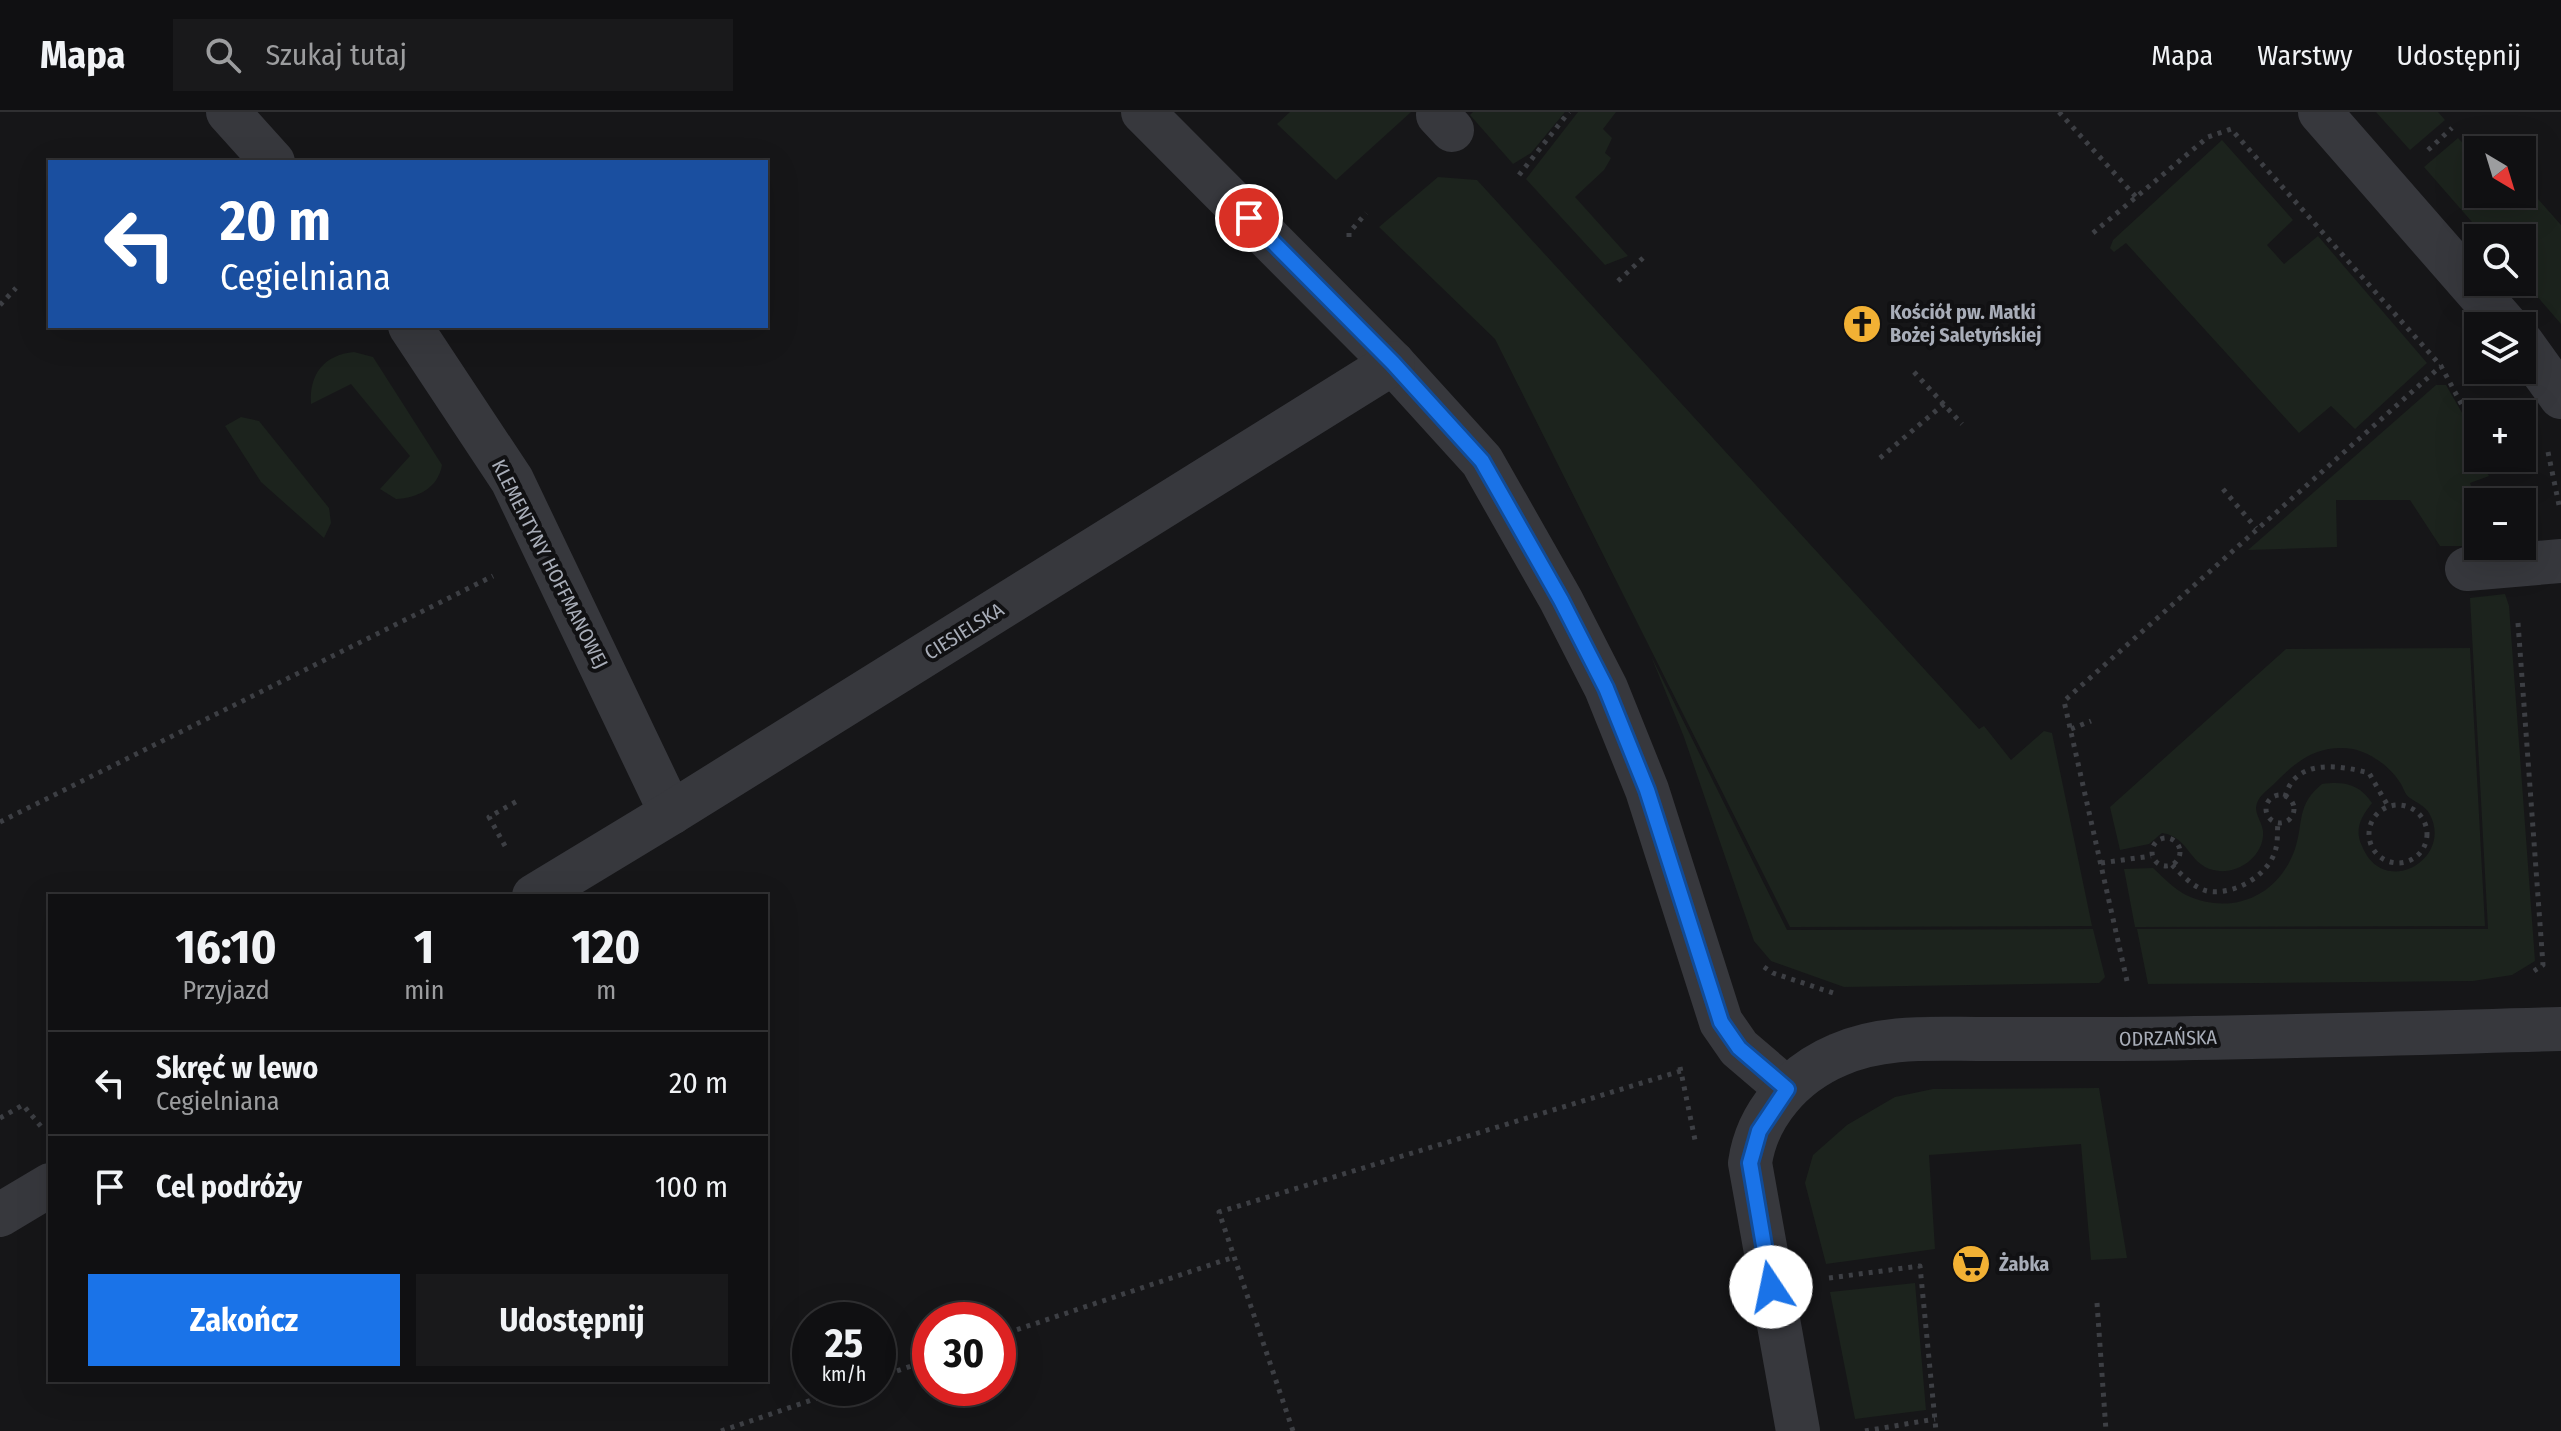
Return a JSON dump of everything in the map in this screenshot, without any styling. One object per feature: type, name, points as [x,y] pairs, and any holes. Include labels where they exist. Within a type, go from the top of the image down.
[{"type":"street","points":[[228,112],[271,160]]},
{"type":"street","points":[[1143,112],[1393,363],[1482,461],[1561,600],[1606,688],[1647,790],[1721,1022],[1739,1048],[1787,1089]]},
{"type":"street","points":[[2320,112],[2495,312]]},
{"type":"street","name":"KLEMENTYNY HOFFMANOWEJ","points":[[411,328],[512,480],[671,813]]},
{"type":"street","points":[[2536,362],[2561,397]]},
{"type":"street","name":"CIESIELSKA","points":[[537,894],[1393,363]]},
{"type":"street","points":[[2467,569],[2561,561]]},
{"type":"street","name":"ODRZAŃSKA","points":[[1798,1431],[1750,1163],[1759,1131],[1787,1089],[1839,1054],[1863,1046],[1920,1039],[2121,1039],[2561,1029]]},
{"type":"street","points":[[0,1215],[48,1186]]},
{"type":"path","points":[[1519,175],[1569,112]]},
{"type":"path","points":[[2059,112],[2136,197]]},
{"type":"path","points":[[2093,233],[2208,137],[2231,129],[2441,366],[2464,409]]},
{"type":"path","points":[[1350,245],[1349,233],[1366,213]]},
{"type":"path","points":[[1618,281],[1643,258]]},
{"type":"path","points":[[0,305],[16,288]]},
{"type":"path","points":[[2130,993],[2064,701],[2441,366]]},
{"type":"path","points":[[1914,372],[1962,424]]},
{"type":"path","points":[[1880,458],[1944,404]]},
{"type":"path","points":[[2545,442],[2560,507],[2561,561]]},
{"type":"path","points":[[2223,489],[2256,528]]},
{"type":"path","points":[[2514,566],[2543,965],[2525,977]]},
{"type":"path","points":[[0,822],[496,574]]},
{"type":"path","points":[[2071,729],[2091,721]]},
{"type":"path","points":[[2285,797],[2288,786],[2298,777],[2318,765],[2333,766],[2369,773],[2388,806]]},
{"type":"path","points":[[2279,795],[2292,801],[2294,813],[2287,822],[2278,823],[2268,816],[2265,805],[2272,797],[2279,795]]},
{"type":"path","points":[[512,858],[489,817],[519,800]]},
{"type":"path","points":[[2388,806],[2407,806],[2416,811],[2425,823],[2428,834],[2421,852],[2399,864],[2380,858],[2370,844],[2371,821],[2388,806]]},
{"type":"path","points":[[2151,856],[2159,864],[2172,865],[2206,891],[2229,890],[2250,882],[2265,869],[2276,850],[2278,823]]},
{"type":"path","points":[[2151,856],[2152,846],[2157,840],[2172,839],[2179,846],[2180,853],[2172,865]]},
{"type":"path","points":[[2101,863],[2151,856]]},
{"type":"path","points":[[1756,962],[1773,973],[1842,997]]},
{"type":"path","points":[[1677,1056],[1696,1148]]},
{"type":"path","points":[[1293,1431],[1219,1212],[1681,1071]]},
{"type":"path","points":[[0,1118],[23,1105],[48,1135]]},
{"type":"path","points":[[1016,1330],[1234,1257]]},
{"type":"path","points":[[1828,1278],[1920,1266],[1936,1431]]},
{"type":"path","points":[[2097,1303],[2106,1431]]},
{"type":"path","points":[[721,1431],[794,1406]]},
{"type":"path","points":[[1865,1431],[1935,1419]]},
{"type":"shaded area","points":[[1290,112],[1411,112],[1336,180],[1277,124]]},
{"type":"shaded area","points":[[1473,112],[1565,112],[1531,153],[1513,164],[1470,115]]},
{"type":"shaded area","points":[[1578,112],[1616,112],[1603,129],[1612,138],[1605,153],[1611,158],[1604,170],[1575,197],[1628,256],[1605,265],[1526,179]]},
{"type":"shaded area","points":[[2376,112],[2438,112],[2445,120],[2410,150]]},
{"type":"shaded area","points":[[2458,138],[2464,144],[2464,208],[2536,208],[2536,197],[2561,225],[2561,324],[2536,295],[2536,224],[2474,224],[2424,167]]},
{"type":"shaded area","points":[[2222,140],[2293,220],[2267,245],[2284,264],[2318,236],[2427,363],[2355,429],[2331,406],[2299,433],[2126,243],[2114,252],[2110,248],[2113,240]]},
{"type":"shaded area","points":[[1438,177],[1477,180],[1979,729],[1984,726],[2011,760],[2044,731],[2052,733],[2092,926],[1790,927],[1495,339],[1379,227]]},
{"type":"shaded area","points":[[354,352],[373,357],[442,465],[436,480],[419,494],[396,499],[380,489],[410,456],[351,384],[311,404],[313,384],[320,368],[334,357]]},
{"type":"shaded area","points":[[2436,385],[2446,385],[2464,416],[2464,472],[2487,472],[2489,476],[2470,483],[2472,488],[2464,488],[2464,546],[2440,546],[2410,500],[2336,500],[2337,547],[2248,550]]},
{"type":"shaded area","points":[[241,417],[259,421],[329,508],[331,523],[324,538],[261,482],[225,426]]},
{"type":"shaded area","points":[[2505,594],[2509,606],[2535,961],[2512,975],[2473,981],[2148,984],[2137,929],[2488,929],[2470,598]]},
{"type":"shaded area","points":[[2470,648],[2485,926],[2135,927],[2124,869],[2153,868],[2186,895],[2203,901],[2236,902],[2251,898],[2265,890],[2287,866],[2295,849],[2304,807],[2322,784],[2351,785],[2372,803],[2362,818],[2359,834],[2372,862],[2385,870],[2400,871],[2414,867],[2433,845],[2434,830],[2429,813],[2407,795],[2386,767],[2353,749],[2329,749],[2309,756],[2263,794],[2256,808],[2263,831],[2260,847],[2250,860],[2227,871],[2209,869],[2195,859],[2179,840],[2162,833],[2149,844],[2120,850],[2110,807],[2286,649]]},
{"type":"shaded area","points":[[1651,656],[1787,930],[2093,929],[2105,977],[2099,983],[1844,987],[1771,961],[1754,941],[1684,737]]},
{"type":"shaded area","points":[[2099,1088],[2127,1258],[2091,1260],[2081,1144],[1929,1155],[1935,1249],[1826,1264],[1805,1183],[1813,1155],[1847,1125],[1895,1097],[1933,1089]]},
{"type":"shaded area","points":[[1915,1283],[1926,1410],[1855,1419],[1830,1292]]},
{"type":"place","name":"Kościół pw. Matki Bożej Saletyńskiej","points":[[1862,324]]},
{"type":"place","name":"Żabka","points":[[1971,1264]]},
{"type":"route","points":[[1249,218],[1393,363],[1482,461],[1561,600],[1606,688],[1647,790],[1721,1022],[1739,1048],[1787,1089],[1759,1131],[1750,1163],[1771,1287]]}]
